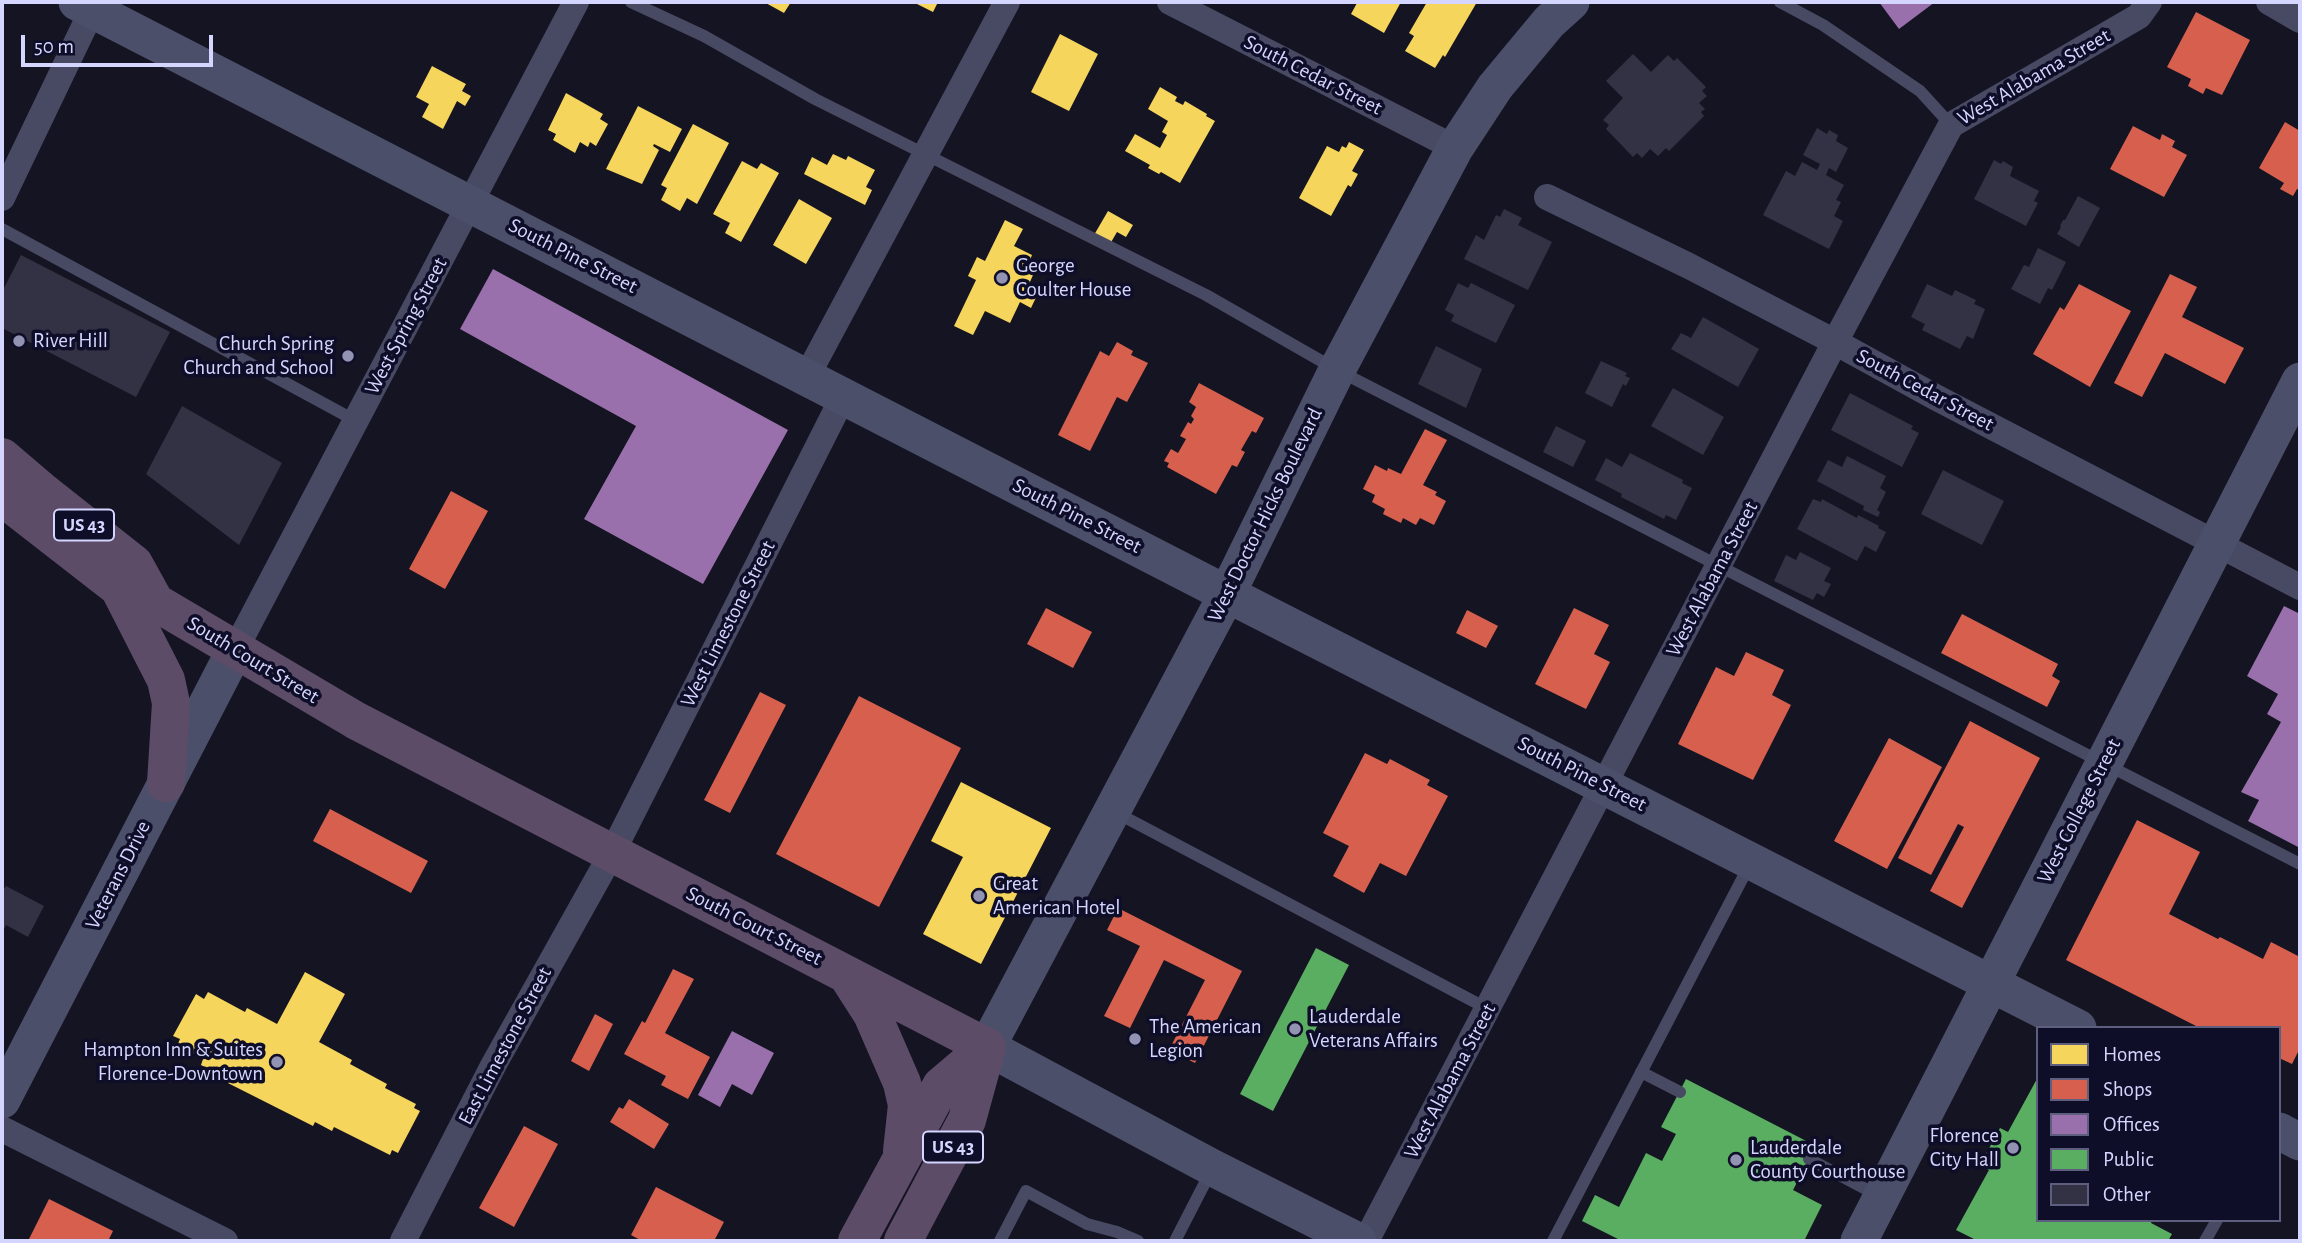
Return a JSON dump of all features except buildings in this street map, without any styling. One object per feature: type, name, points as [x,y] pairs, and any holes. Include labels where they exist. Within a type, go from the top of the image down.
[{"type":"highway","name":"US 43","points":[[2,457],[134,564],[155,602]]},
{"type":"highway","name":"US 43","points":[[2,497],[119,588],[155,602]]},
{"type":"highway","points":[[119,588],[166,680],[171,703],[166,782]]},
{"type":"highway","name":"South Court Street","points":[[155,602],[355,720],[987,1047]]},
{"type":"highway","name":"US 43","points":[[847,975],[872,1014],[902,1083],[907,1105],[901,1161],[857,1241]]},
{"type":"highway","name":"US 43","points":[[903,1241],[967,1120],[987,1047]]},
{"type":"highway","points":[[901,1161],[941,1086],[987,1047]]},
{"type":"main road","name":"West Doctor Hicks Boulevard","points":[[987,1047],[1227,594],[1337,370],[1455,148],[1495,87],[1549,22],[1571,2]]},
{"type":"main road","name":"South Pine Street","points":[[89,4],[1227,594],[2074,1026]]},
{"type":"main road","name":"West College Street","points":[[1863,1240],[1882,1198],[2300,381]]},
{"type":"main road","name":"Veterans Drive","points":[[2,1100],[235,650]]},
{"type":"main road","name":"South Court Street","points":[[987,1047],[1213,1168],[1357,1241]]},
{"type":"main road","points":[[2281,1132],[2300,1142]]},
{"type":"street","name":"West Spring Street","points":[[235,650],[576,2]]},
{"type":"street","points":[[807,376],[1007,2]]},
{"type":"street","name":"South Cedar Street","points":[[1170,2],[1455,148]]},
{"type":"street","name":"West Alabama Street","points":[[1366,1241],[1951,125],[2139,16],[2149,2]]},
{"type":"street","points":[[2269,2],[2300,20]]},
{"type":"street","points":[[2,198],[89,4]]},
{"type":"street","name":"South Cedar Street","points":[[1547,197],[1835,342],[1950,405],[2300,587]]},
{"type":"street","name":"West Limestone Street","points":[[612,853],[844,395]]},
{"type":"street","name":"East Limestone Street","points":[[403,1241],[494,1064],[612,853]]},
{"type":"street","points":[[2,1129],[225,1241]]},
{"type":"lane","points":[[631,2],[704,36],[815,99],[1206,295],[1337,370],[2300,864]]},
{"type":"lane","points":[[1780,2],[1823,25],[1920,91],[1951,125]]},
{"type":"lane","points":[[2,229],[355,421]]},
{"type":"lane","points":[[1112,811],[1488,1009]]},
{"type":"lane","points":[[1553,1241],[1752,860]]},
{"type":"lane","points":[[1641,1072],[1680,1092]]},
{"type":"lane","points":[[1809,1159],[1882,1198]]},
{"type":"lane","points":[[1175,1241],[1213,1168]]},
{"type":"lane","points":[[1000,1241],[1026,1191],[1087,1224],[1138,1241]]},
{"type":"lane","points":[[2206,1241],[2216,1222]]},
{"type":"place","name":"George Coulter House","points":[[1002,278]]},
{"type":"place","name":"River Hill","points":[[19,341]]},
{"type":"place","name":"Church Spring Church and School","points":[[348,356]]},
{"type":"place","name":"Great American Hotel","points":[[979,896]]},
{"type":"place","name":"Lauderdale Veterans Affairs","points":[[1295,1029]]},
{"type":"place","name":"The American Legion","points":[[1135,1039]]},
{"type":"place","name":"Hampton Inn & Suites Florence-Downtown","points":[[277,1062]]},
{"type":"place","name":"Florence City Hall","points":[[2013,1148]]},
{"type":"place","name":"Lauderdale County Courthouse","points":[[1736,1160]]}]
